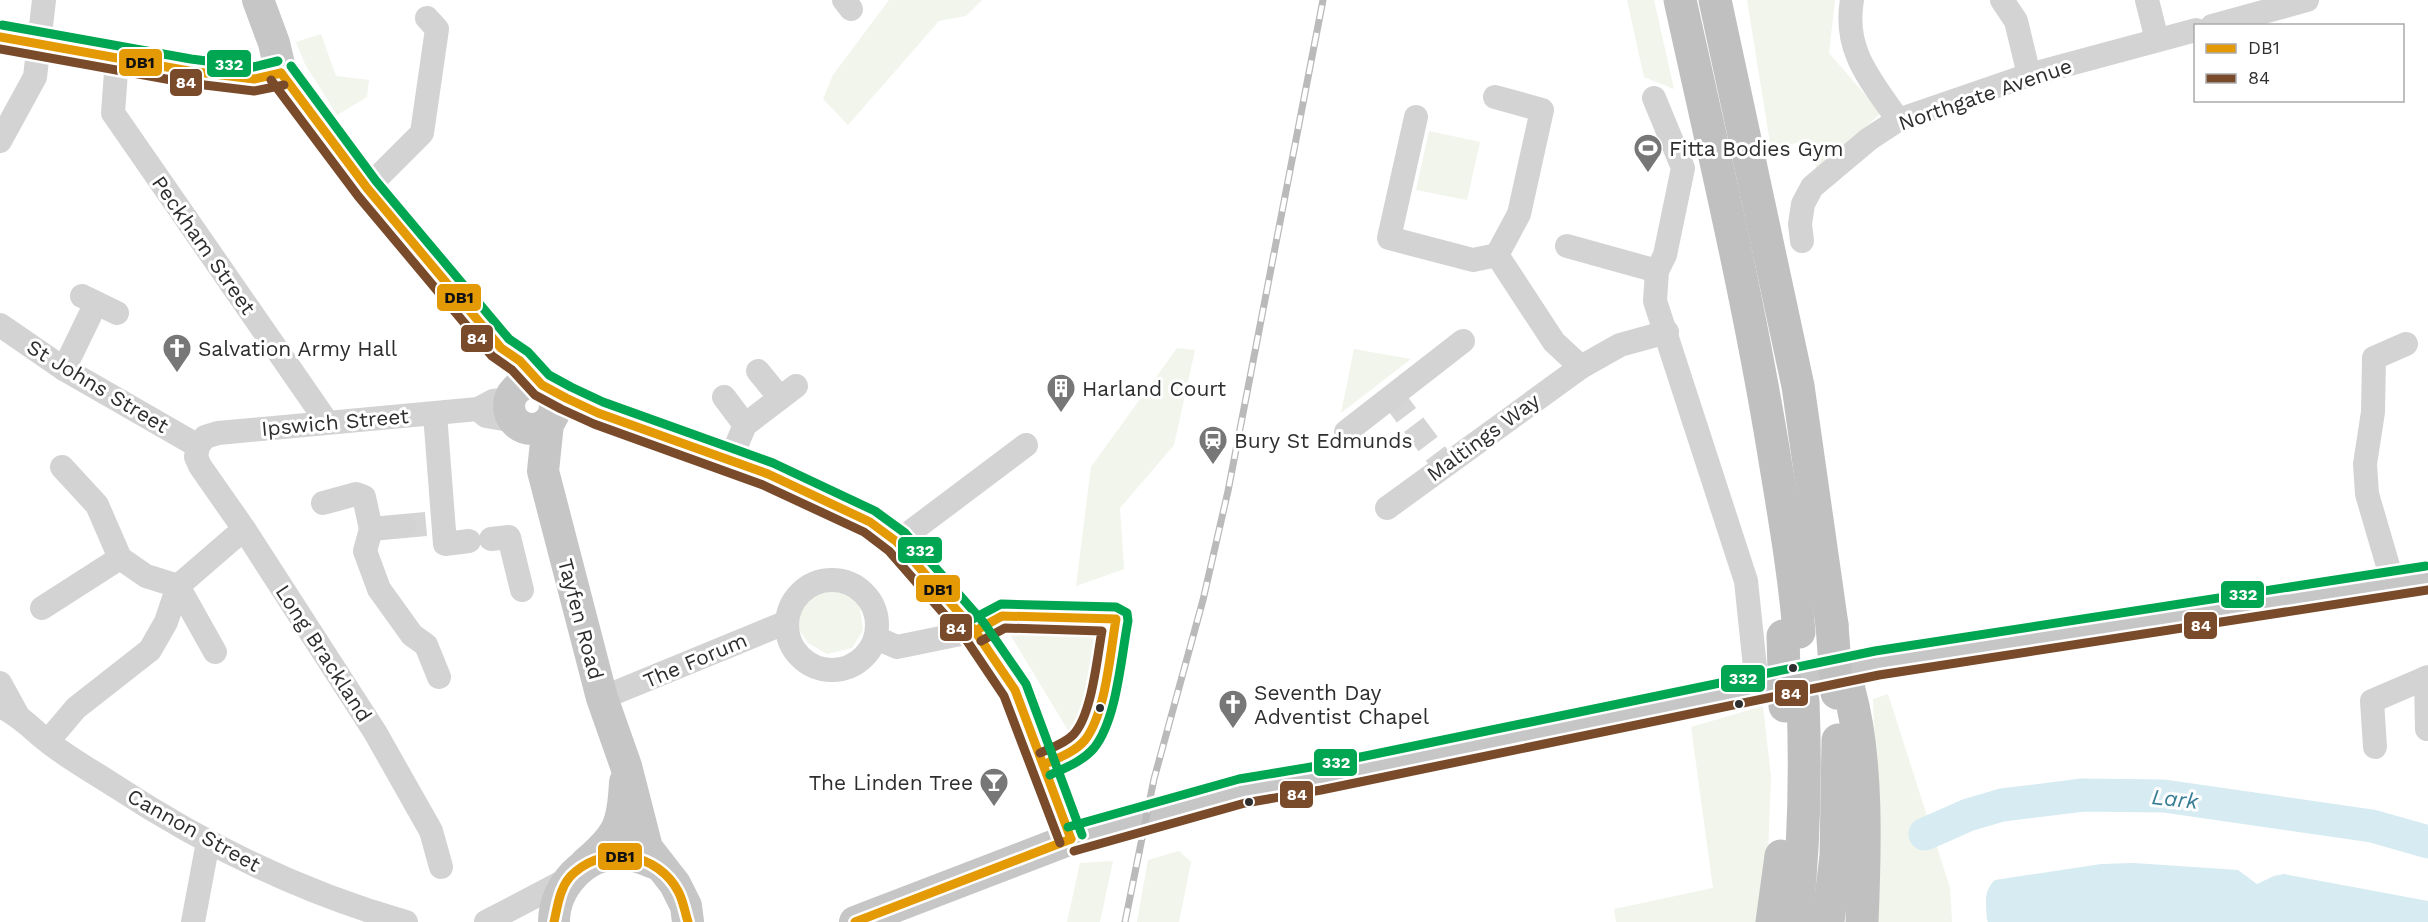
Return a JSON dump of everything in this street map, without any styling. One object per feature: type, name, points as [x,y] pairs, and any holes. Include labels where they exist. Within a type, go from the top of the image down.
[{"type":"highway","points":[[1680,0],[1735,241],[1795,579],[1791,634],[1794,704],[1806,769],[1803,857],[1796,922]]},
{"type":"highway","points":[[1715,0],[1798,386],[1833,639],[1843,692],[1836,844],[1828,922]]},
{"type":"highway","points":[[1843,692],[1857,717],[1862,790],[1862,922]]},
{"type":"highway","points":[[1772,922],[1780,873],[1785,789],[1794,704]]},
{"type":"main road","points":[[258,0],[274,43],[280,73],[368,188],[501,348],[520,361],[545,387]]},
{"type":"main road","name":"Tayfen Road","points":[[501,348],[502,366],[526,414],[534,465],[543,471],[602,698],[626,766],[647,848],[657,864],[675,884],[686,906],[688,922]]},
{"type":"main road","points":[[526,414],[520,386],[527,383],[545,387]]},
{"type":"main road","points":[[855,922],[1071,839],[1242,791],[1319,778],[1757,686],[1889,661],[2428,578]]},
{"type":"main road","points":[[554,922],[560,893],[578,871],[611,842],[617,830],[624,805],[626,766]]},
{"type":"main road","points":[[578,871],[610,854],[623,854],[657,864]]},
{"type":"street","points":[[0,141],[35,77],[45,0]]},
{"type":"street","points":[[1852,0],[1849,18],[1856,58],[1898,120]]},
{"type":"street","points":[[2002,0],[2016,21],[2029,75]]},
{"type":"street","points":[[2147,0],[2157,40]]},
{"type":"street","points":[[2219,24],[2307,0]]},
{"type":"street","points":[[368,188],[422,134],[437,29],[427,18]]},
{"type":"street","name":"Northgate Avenue","points":[[1802,241],[1800,225],[1803,204],[1812,187],[1869,140],[1898,120],[2029,75],[2194,31]]},
{"type":"street","points":[[0,37],[254,79],[280,73]]},
{"type":"street","name":"Peckham Street","points":[[117,58],[113,113],[327,422]]},
{"type":"street","points":[[1416,117],[1389,238],[1473,260],[1497,255],[1520,214],[1542,110],[1495,97]]},
{"type":"street","points":[[1654,98],[1683,168],[1665,255],[1657,271],[1655,301],[1667,332],[1746,581],[1757,686]]},
{"type":"street","points":[[1567,246],[1657,271]]},
{"type":"street","points":[[1497,255],[1554,342],[1581,366]]},
{"type":"street","points":[[64,369],[99,304]]},
{"type":"street","name":"St Johns Street","points":[[0,325],[64,369],[198,446]]},
{"type":"street","name":"Maltings Way","points":[[1387,508],[1581,366],[1620,345],[1667,332]]},
{"type":"street","points":[[1346,432],[1463,341]]},
{"type":"street","points":[[2392,583],[2367,494],[2365,464],[2373,412],[2374,358],[2406,344]]},
{"type":"street","points":[[729,460],[746,425],[788,392],[758,370]]},
{"type":"street","points":[[545,387],[598,413],[768,474],[870,522],[897,542],[975,631],[1015,690],[1045,764],[1071,839]]},
{"type":"street","points":[[724,397],[746,425]]},
{"type":"street","name":"Ipswich Street","points":[[198,446],[206,437],[218,433],[478,409],[486,416],[598,413]]},
{"type":"street","points":[[424,524],[435,414]]},
{"type":"street","points":[[897,542],[1026,445]]},
{"type":"street","name":"Long Brackland","points":[[198,446],[196,456],[200,466],[244,529],[375,732],[431,831],[441,867]]},
{"type":"street","points":[[62,467],[97,505],[120,558],[146,576],[178,586],[215,652]]},
{"type":"street","points":[[323,503],[356,494],[364,497],[372,529],[365,551],[378,589],[412,635],[426,645],[439,676]]},
{"type":"street","points":[[372,529],[424,524],[445,544],[509,537],[522,590]]},
{"type":"street","points":[[48,741],[76,708],[150,650],[166,622],[178,586],[244,529]]},
{"type":"street","points":[[42,608],[120,558]]},
{"type":"street","points":[[825,580],[840,580],[857,586],[869,597],[876,611],[878,627],[876,638],[864,658],[851,666],[836,670],[822,669],[799,656],[790,643],[787,622],[791,607],[800,593],[810,585],[825,580]]},
{"type":"street","name":"The Forum","points":[[602,698],[787,622]]},
{"type":"street","points":[[876,638],[897,647],[975,631]]},
{"type":"street","points":[[2375,747],[2372,701],[2427,677],[2427,729]]},
{"type":"street","points":[[0,683],[9,710]]},
{"type":"street","name":"Cannon Street","points":[[9,710],[48,741],[208,842],[308,889],[406,922]]},
{"type":"street","points":[[193,922],[208,842]]},
{"type":"street","points":[[486,922],[578,871]]},
{"type":"shaded area","points":[[889,0],[982,0],[966,16],[939,21],[848,125],[823,99],[833,75]]},
{"type":"shaded area","points":[[1627,0],[1654,0],[1674,89],[1644,77]]},
{"type":"shaded area","points":[[1747,0],[1835,0],[1829,53],[1881,113],[1817,171],[1809,140],[1771,149]]},
{"type":"shaded area","points":[[321,34],[336,76],[369,80],[367,97],[337,115],[305,64],[296,42]]},
{"type":"shaded area","points":[[1429,131],[1480,142],[1467,200],[1416,190]]},
{"type":"shaded area","points":[[1177,348],[1195,350],[1174,445],[1120,508],[1124,569],[1076,586],[1091,467]]},
{"type":"shaded area","points":[[1354,349],[1411,359],[1341,413]]},
{"type":"shaded area","points":[[831,587],[851,592],[860,608],[863,630],[852,648],[827,654],[808,643],[798,628],[799,611],[812,593]]},
{"type":"shaded area","points":[[1030,626],[1103,633],[1084,732],[1072,737],[1008,631]]},
{"type":"shaded area","points":[[1888,694],[1950,888],[1952,922],[1877,922],[1878,834],[1873,699]]},
{"type":"shaded area","points":[[1763,706],[1771,777],[1768,852],[1759,922],[1616,922],[1614,909],[1713,888],[1691,727]]},
{"type":"shaded area","points":[[1179,851],[1191,862],[1179,922],[1137,922],[1148,860]]},
{"type":"shaded area","points":[[1113,861],[1100,922],[1067,922],[1080,863]]},
{"type":"shaded area","points":[[2134,863],[2238,870],[2257,884],[2284,874],[2428,901],[2428,922],[1988,922],[1987,920],[1987,893],[1995,880],[2101,864]]},
{"type":"waterway","name":"Lark","points":[[1925,834],[1968,815],[2002,805],[2083,795],[2164,796],[2372,826],[2428,842]]},
{"type":"tunnel","points":[[1392,396],[1444,465]]},
{"type":"tunnel","points":[[404,526],[426,524]]},
{"type":"railway","points":[[1125,922],[1154,779],[1203,600],[1228,491],[1323,0]]},
{"type":"transit line","name":"332","points":[[2,25],[191,59],[253,67],[278,61]]},
{"type":"transit line","name":"DB1","points":[[0,37],[189,71],[254,79],[281,73]]},
{"type":"transit line","name":"84","points":[[0,49],[188,83],[254,91],[284,85]]},
{"type":"transit line","name":"332","points":[[291,66],[376,181],[509,339],[528,352],[549,375],[603,402],[773,463],[875,511],[905,533],[984,623],[1026,684],[1082,835]]},
{"type":"transit line","name":"DB1","points":[[281,73],[367,188],[501,348],[520,361],[542,385],[598,413],[768,474],[870,522],[897,542],[975,631],[1015,690],[1071,839]]},
{"type":"transit line","name":"84","points":[[271,80],[358,196],[492,356],[512,370],[535,395],[594,424],[763,485],[864,532],[889,551],[965,638],[1004,696],[1060,843]]},
{"type":"transit line","name":"332","points":[[1068,827],[1239,779],[1317,766],[1875,651],[2426,566]]},
{"type":"transit line","name":"84","points":[[1074,851],[1245,803],[1321,790],[1879,675],[2428,590]]},
{"type":"transit line","name":"332","points":[[969,621],[1001,604],[1116,607],[1127,613],[1128,621],[1117,687],[1102,736],[1085,757],[1050,775]]},
{"type":"transit line","name":"DB1","points":[[975,631],[1002,616],[1116,619],[1106,682],[1092,728],[1085,740],[1076,748],[1045,764]]},
{"type":"transit line","name":"84","points":[[981,641],[1005,628],[1102,631],[1093,686],[1079,726],[1066,741],[1040,753]]},
{"type":"transit line","name":"DB1","points":[[855,922],[1071,839]]},
{"type":"transit line","name":"DB1","points":[[554,922],[560,895],[570,877],[588,863],[617,856],[645,861],[658,868],[669,878],[680,895],[688,922]]},
{"type":"place","name":"Fitta Bodies Gym","points":[[1648,174]]},
{"type":"place","name":"Salvation Army Hall","points":[[177,374]]},
{"type":"place","name":"Harland Court","points":[[1061,414]]},
{"type":"place","name":"Bury St Edmunds","points":[[1213,466]]},
{"type":"place","name":"Seventh Day Adventist Chapel","points":[[1233,730]]},
{"type":"place","name":"The Linden Tree","points":[[994,808]]}]
